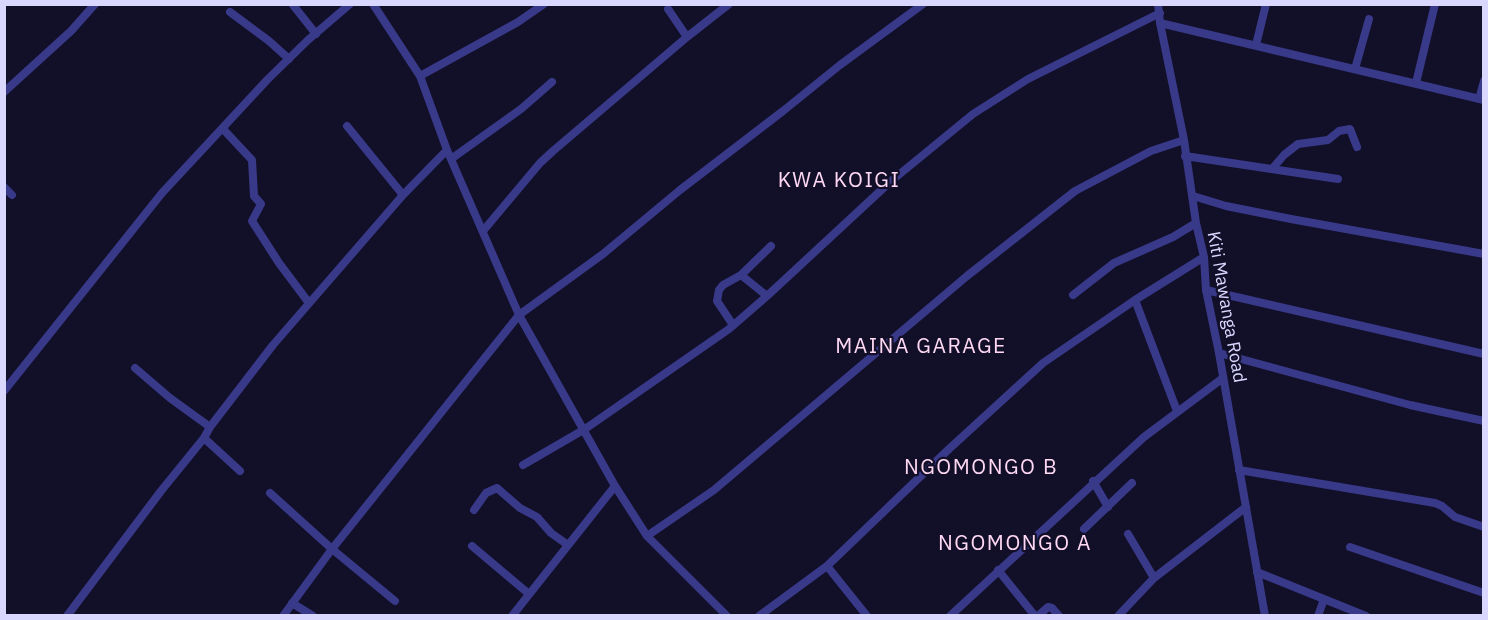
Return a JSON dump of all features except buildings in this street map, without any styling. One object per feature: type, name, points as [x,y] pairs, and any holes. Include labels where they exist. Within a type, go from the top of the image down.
[{"type":"street","points":[[4,92],[71,31],[95,4]]},
{"type":"street","points":[[4,391],[162,193],[289,59],[350,4]]},
{"type":"street","points":[[373,4],[420,76],[447,150],[519,315],[615,486],[647,536],[727,615]]},
{"type":"street","points":[[420,76],[518,22],[544,4]]},
{"type":"street","points":[[483,231],[540,163],[553,151],[729,4]]},
{"type":"street","points":[[283,615],[332,549],[519,315],[603,254],[680,190],[840,65],[923,4]]},
{"type":"street","points":[[1256,45],[1266,4]]},
{"type":"street","points":[[1416,83],[1435,4]]},
{"type":"street","points":[[293,5],[316,34]]},
{"type":"street","points":[[668,9],[687,37]]},
{"type":"street","points":[[523,465],[585,429],[733,325],[890,182],[973,114],[1028,79],[1159,9]]},
{"type":"street","name":"Kiti Mawanga Road","points":[[1159,9],[1184,140],[1196,223],[1204,257],[1206,290],[1265,615]]},
{"type":"street","points":[[230,12],[289,59]]},
{"type":"street","points":[[1355,69],[1369,19]]},
{"type":"street","points":[[1160,23],[1481,99],[1484,81]]},
{"type":"street","points":[[451,159],[508,118],[552,82]]},
{"type":"street","points":[[347,126],[403,195]]},
{"type":"street","points":[[222,129],[252,159],[254,196],[261,204],[252,221],[279,263],[309,303]]},
{"type":"street","points":[[1272,169],[1298,144],[1328,140],[1339,131],[1350,129],[1357,147]]},
{"type":"street","points":[[647,536],[714,490],[967,276],[1075,191],[1151,151],[1184,140]]},
{"type":"street","points":[[67,615],[273,345],[403,195],[447,150]]},
{"type":"street","points":[[1185,156],[1338,179]]},
{"type":"street","points":[[4,187],[12,195]]},
{"type":"street","points":[[1193,196],[1226,206],[1280,217],[1484,254]]},
{"type":"street","points":[[1074,295],[1114,263],[1173,237],[1196,223]]},
{"type":"street","points":[[733,325],[717,301],[717,296],[723,285],[741,275],[771,246]]},
{"type":"street","points":[[759,615],[827,566],[1043,363],[1135,300],[1204,257]]},
{"type":"street","points":[[741,275],[767,296]]},
{"type":"street","points":[[1206,290],[1484,354]]},
{"type":"street","points":[[1135,300],[1177,411]]},
{"type":"street","points":[[1219,353],[1410,405],[1484,421]]},
{"type":"street","points":[[135,368],[170,398],[210,427]]},
{"type":"street","points":[[950,615],[1143,437],[1223,378]]},
{"type":"street","points":[[204,438],[240,471]]},
{"type":"street","points":[[1239,470],[1435,503],[1455,518],[1484,527]]},
{"type":"street","points":[[1093,481],[1108,507]]},
{"type":"street","points":[[1084,529],[1132,483]]},
{"type":"street","points":[[512,615],[615,486]]},
{"type":"street","points":[[474,510],[486,493],[497,488],[520,508],[537,517],[551,533],[568,544]]},
{"type":"street","points":[[270,493],[332,549],[395,601]]},
{"type":"street","points":[[1118,615],[1155,578],[1246,507]]},
{"type":"street","points":[[1128,534],[1155,578]]},
{"type":"street","points":[[472,546],[530,594]]},
{"type":"street","points":[[1350,547],[1484,593]]},
{"type":"street","points":[[827,566],[867,615]]},
{"type":"street","points":[[998,570],[1036,615],[1048,607],[1059,615]]},
{"type":"street","points":[[1257,572],[1366,615]]},
{"type":"street","points":[[1318,615],[1324,599]]},
{"type":"street","points":[[292,603],[313,615]]},
{"type":"district","name":"KWA KOIGI","points":[[839,181]]},
{"type":"district","name":"MAINA GARAGE","points":[[921,347]]},
{"type":"district","name":"NGOMONGO B","points":[[981,468]]},
{"type":"district","name":"NGOMONGO A","points":[[1015,544]]}]
